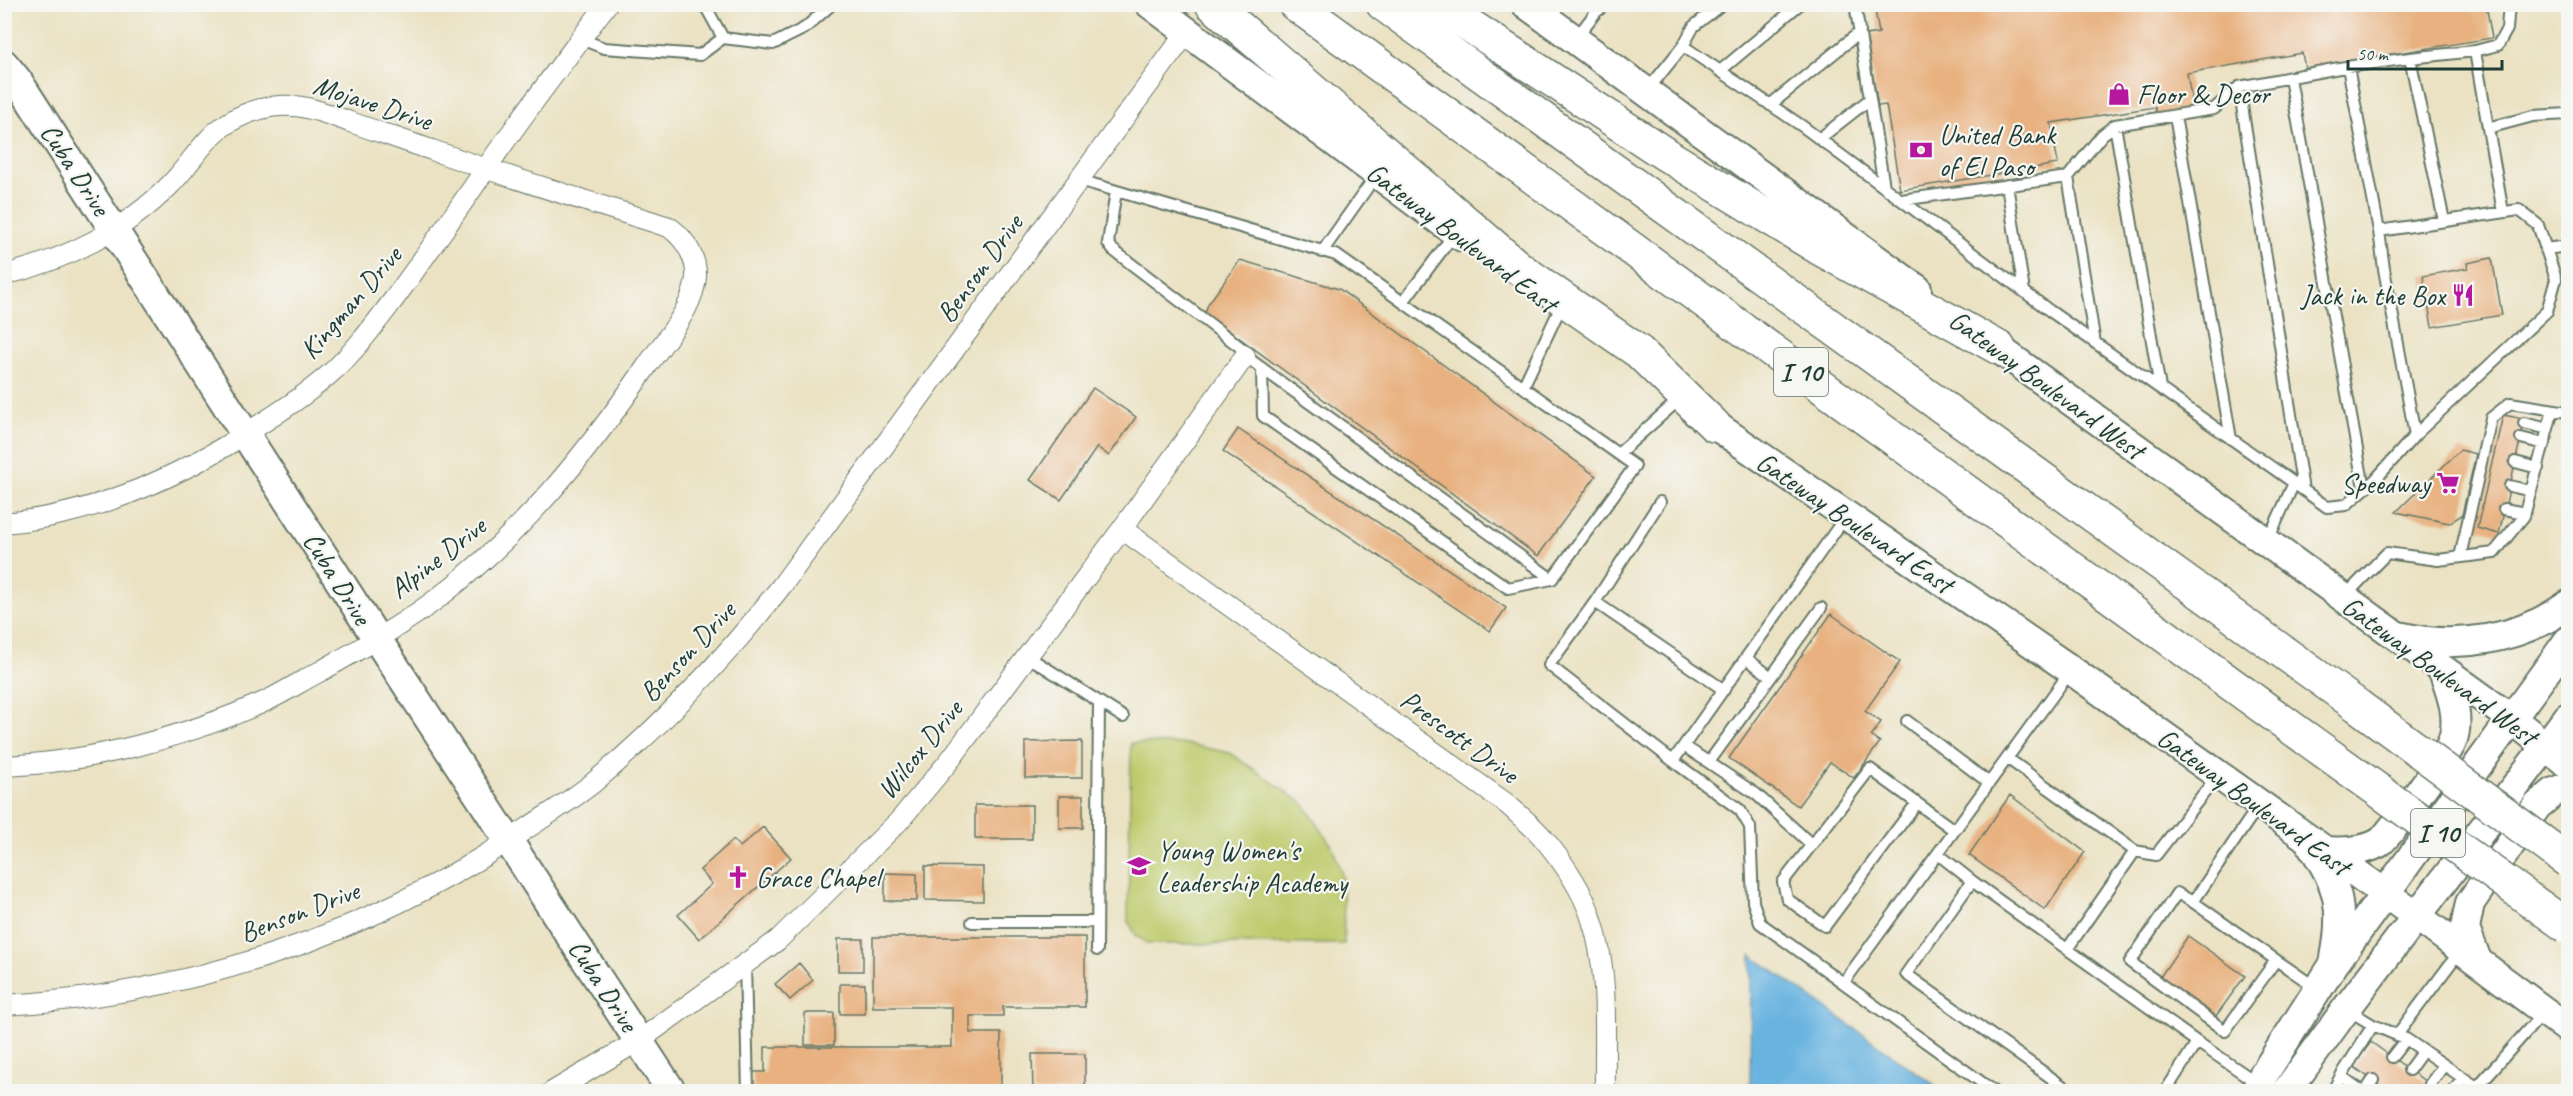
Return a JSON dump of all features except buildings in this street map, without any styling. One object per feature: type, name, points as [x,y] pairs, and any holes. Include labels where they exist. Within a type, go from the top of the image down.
[{"type":"highway","points":[[1212,4],[1562,305],[1639,352],[1681,397],[1714,426]]},
{"type":"highway","name":"I 10","points":[[1295,4],[2568,927]]},
{"type":"highway","name":"I 10","points":[[1383,4],[2358,706],[2568,861]]},
{"type":"highway","points":[[1437,4],[1708,181],[1819,248],[1999,348]]},
{"type":"main road","name":"Gateway Boulevard East","points":[[1150,4],[1456,232],[1562,305]]},
{"type":"main road","name":"Gateway Boulevard West","points":[[1526,4],[2391,634],[2513,720],[2568,764]]},
{"type":"main road","name":"Cuba Drive","points":[[4,64],[18,81],[114,228],[377,639],[672,1092]]},
{"type":"main road","name":"Gateway Boulevard East","points":[[1714,426],[2071,670],[2418,917],[2568,1029]]},
{"type":"main road","points":[[2391,634],[2419,641],[2483,640],[2519,631],[2568,605]]},
{"type":"main road","points":[[2262,1089],[2334,964],[2513,720],[2568,641]]},
{"type":"main road","points":[[2315,844],[2351,852],[2380,843],[2394,828],[2452,742],[2455,721],[2454,701],[2443,670]]},
{"type":"main road","points":[[2286,1092],[2346,1009],[2568,717]]},
{"type":"main road","points":[[2469,955],[2464,928],[2470,903],[2537,806],[2554,792],[2568,787]]},
{"type":"main road","points":[[2315,844],[2340,906],[2341,928],[2334,964]]},
{"type":"main road","points":[[2318,989],[2346,1009]]},
{"type":"street","name":"Kingman Drive","points":[[4,523],[49,517],[146,488],[193,466],[247,434],[296,402],[334,370],[368,334],[430,251],[486,169],[607,4]]},
{"type":"street","name":"Benson Drive","points":[[4,1005],[39,1004],[125,992],[217,971],[299,946],[361,921],[434,884],[509,841],[592,784],[686,699],[738,642],[783,584],[1187,32]]},
{"type":"street","name":"Mojave Drive","points":[[4,275],[63,257],[114,228],[169,186],[210,137],[228,123],[249,112],[280,106],[295,106],[334,116],[486,169],[669,227],[680,235],[688,246],[696,281]]},
{"type":"street","name":"Alpine Drive","points":[[4,766],[100,753],[180,733],[268,700],[377,639],[437,598],[503,544],[557,486],[601,432],[659,349],[690,302],[696,281]]},
{"type":"street","name":"Wilcox Drive","points":[[552,1092],[640,1040],[778,940],[898,821],[950,760],[1122,529],[1245,356]]},
{"type":"street","name":"Prescott Drive","points":[[1122,529],[1507,804],[1543,837],[1576,883],[1591,916],[1600,951],[1604,981],[1605,1092]]},
{"type":"lane","points":[[701,4],[707,9],[723,38]]},
{"type":"lane","points":[[581,39],[604,48],[700,55],[723,38],[773,44],[805,27],[832,4]]},
{"type":"lane","points":[[1575,40],[1596,12],[1606,4]]},
{"type":"lane","points":[[1646,92],[1683,46],[1694,27],[1722,4]]},
{"type":"lane","points":[[1720,71],[1800,4]]},
{"type":"lane","points":[[1855,4],[1884,187]]},
{"type":"lane","points":[[1900,200],[2068,177],[2102,135],[2115,125],[2214,109],[2240,87],[2349,67],[2475,51],[2498,45],[2507,28],[2509,4]]},
{"type":"lane","points":[[1770,105],[1860,32]]},
{"type":"lane","points":[[1683,46],[1819,139],[2095,343],[2326,507],[2346,505],[2415,435],[2547,311],[2556,279],[2538,225],[2519,210],[2379,231]]},
{"type":"lane","points":[[2475,51],[2503,212]]},
{"type":"lane","points":[[2410,58],[2444,221]]},
{"type":"lane","points":[[2349,67],[2415,435]]},
{"type":"lane","points":[[2290,78],[2364,488]]},
{"type":"lane","points":[[2240,87],[2303,490]]},
{"type":"lane","points":[[1819,139],[1870,99]]},
{"type":"lane","points":[[2488,128],[2533,117],[2568,114]]},
{"type":"lane","points":[[2175,116],[2231,439]]},
{"type":"lane","points":[[2115,125],[2160,388]]},
{"type":"lane","points":[[1322,252],[1377,174]]},
{"type":"lane","points":[[2068,177],[2095,343]]},
{"type":"lane","points":[[1079,180],[1336,255],[1635,466],[1552,579],[1508,588],[1263,416],[1262,368]]},
{"type":"lane","points":[[2007,185],[2024,291]]},
{"type":"lane","points":[[1116,191],[1108,243],[1113,250],[1244,350],[1245,356],[1552,579]]},
{"type":"lane","points":[[1403,302],[1456,232]]},
{"type":"lane","points":[[2545,249],[2568,246]]},
{"type":"lane","points":[[1523,387],[1562,305]]},
{"type":"lane","points":[[1618,454],[1681,397]]},
{"type":"lane","points":[[2460,557],[2474,520],[2496,418],[2510,403],[2568,412]]},
{"type":"lane","points":[[2553,410],[2568,406]]},
{"type":"lane","points":[[2343,599],[2387,553],[2438,560],[2494,553],[2525,513],[2553,410]]},
{"type":"lane","points":[[2524,423],[2548,429]]},
{"type":"lane","points":[[2521,438],[2544,444]]},
{"type":"lane","points":[[2516,462],[2538,468]]},
{"type":"lane","points":[[2266,543],[2294,483]]},
{"type":"lane","points":[[2510,486],[2531,491]]},
{"type":"lane","points":[[1660,502],[1595,602],[1549,665],[1740,810],[1750,826],[1753,902],[1760,923],[1995,1092]]},
{"type":"lane","points":[[2504,509],[2525,513]]},
{"type":"lane","points":[[1673,761],[1846,516]]},
{"type":"lane","points":[[2500,526],[2512,530]]},
{"type":"lane","points":[[1595,602],[1724,690]]},
{"type":"lane","points":[[1709,762],[1821,608]]},
{"type":"lane","points":[[1027,656],[1123,717]]},
{"type":"lane","points":[[1746,658],[1771,677]]},
{"type":"lane","points":[[1844,982],[2071,670]]},
{"type":"lane","points":[[1096,950],[1099,702]]},
{"type":"lane","points":[[1907,722],[1988,782]]},
{"type":"lane","points":[[1684,746],[1756,794],[1811,844]]},
{"type":"lane","points":[[2007,758],[2135,850],[2156,855],[2218,775]]},
{"type":"lane","points":[[1916,804],[1825,926],[1787,899],[1783,882],[1870,769],[1954,830]]},
{"type":"lane","points":[[2193,902],[2260,804]]},
{"type":"lane","points":[[2067,948],[2135,850]]},
{"type":"lane","points":[[1938,854],[1972,881],[2262,1089]]},
{"type":"lane","points":[[1972,881],[1906,974],[2071,1092]]},
{"type":"lane","points":[[2276,960],[2225,1031],[2130,962],[2177,893],[2193,902],[2318,989]]},
{"type":"lane","points":[[972,922],[1096,922]]},
{"type":"lane","points":[[2392,1057],[2402,1037],[2469,955]]},
{"type":"lane","points":[[745,963],[748,1092]]},
{"type":"lane","points":[[2346,1009],[2373,1025],[2402,1037],[2481,1089],[2544,1011]]},
{"type":"lane","points":[[2332,1092],[2373,1025]]},
{"type":"lane","points":[[2165,1092],[2197,1042]]},
{"type":"lane","points":[[2409,1070],[2423,1051]]},
{"type":"lane","points":[[2430,1084],[2444,1065]]},
{"type":"lane","points":[[2342,1076],[2364,1092],[2373,1080]]},
{"type":"lane","points":[[2453,1092],[2463,1078]]},
{"type":"green space","points":[[1131,743],[1187,744],[1230,753],[1304,804],[1332,846],[1343,877],[1344,944],[1148,944],[1136,935],[1128,921]]},
{"type":"water","points":[[1751,955],[1943,1091],[1750,1091]]},
{"type":"place","name":"Floor & Decor","points":[[2119,94]]},
{"type":"place","name":"United Bank of El Paso","points":[[1921,150]]},
{"type":"place","name":"Jack in the Box","points":[[2463,295]]},
{"type":"place","name":"Speedway","points":[[2448,483]]},
{"type":"place","name":"Young Women's Leadership Academy","points":[[1139,866]]},
{"type":"place","name":"Grace Chapel","points":[[738,877]]}]
